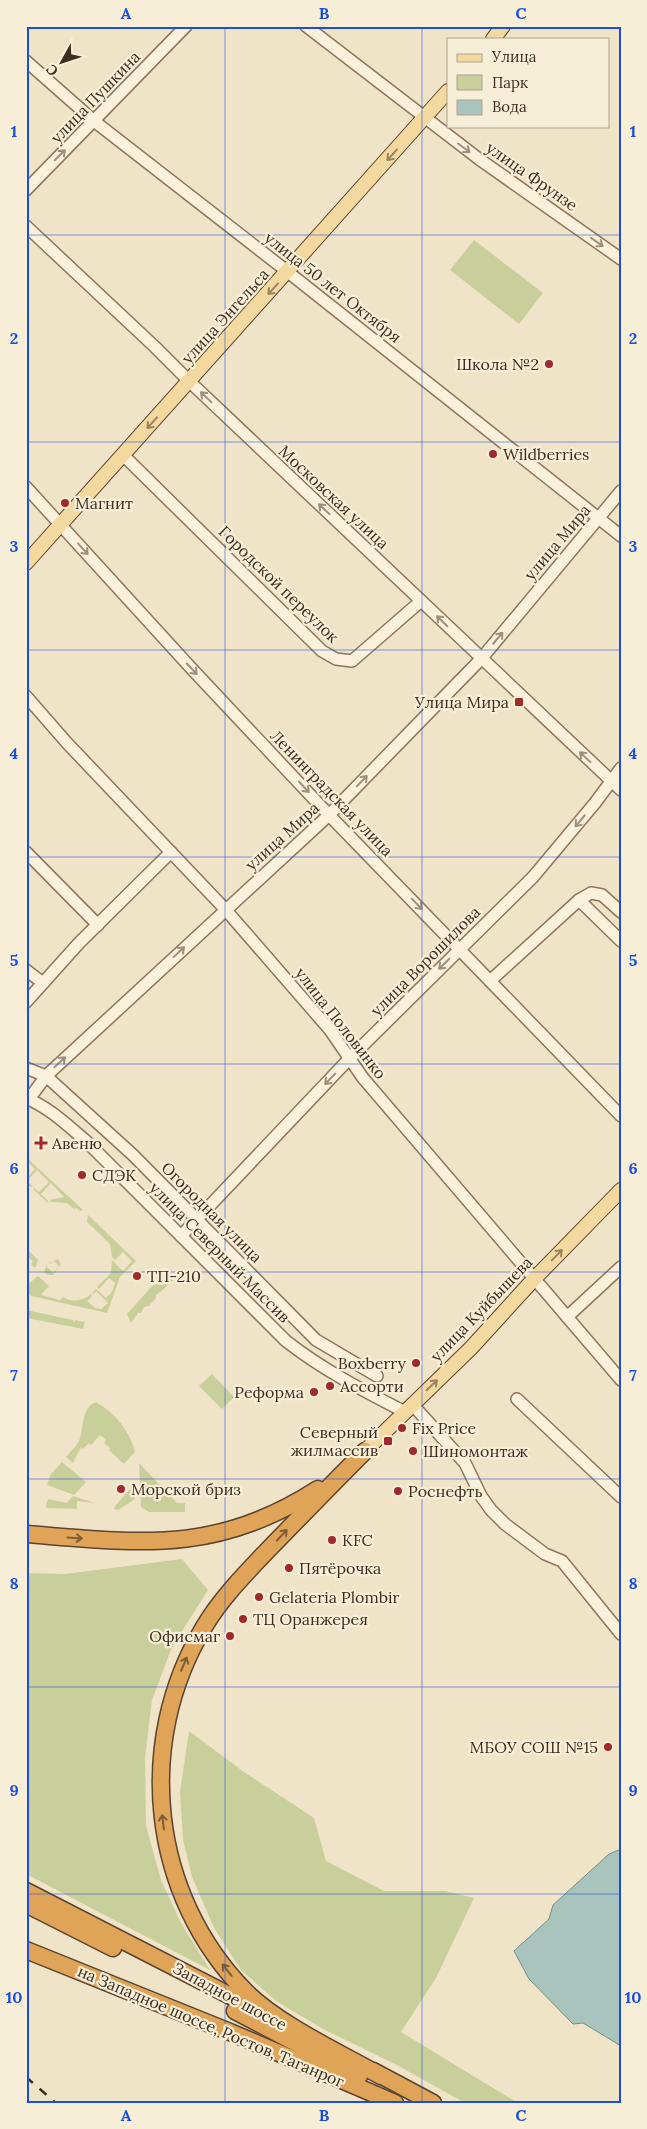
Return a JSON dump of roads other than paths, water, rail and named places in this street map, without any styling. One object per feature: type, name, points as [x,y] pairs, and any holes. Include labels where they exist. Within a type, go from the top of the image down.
[{"type":"highway","points":[[26,1534],[143,1542],[182,1540],[225,1533],[274,1515],[295,1503],[338,1474],[365,1451]]},
{"type":"highway","points":[[365,1451],[245,1574],[205,1625],[190,1651],[173,1695],[166,1720],[160,1761],[160,1796],[171,1861],[183,1896],[200,1929],[232,1976],[264,2008],[381,2076]]},
{"type":"highway","name":"Западное шоссе","points":[[26,1891],[433,2103]]},
{"type":"highway","points":[[26,1904],[293,2041],[409,2103]]},
{"type":"highway","name":"на Западное шоссе, Ростов, Таганрог","points":[[26,1950],[230,2032],[395,2103]]},
{"type":"main road","points":[[493,38],[503,26]]},
{"type":"main road","name":"улица Энгельса","points":[[26,563],[190,382],[447,92]]},
{"type":"main road","name":"улица Куйбышева","points":[[365,1451],[471,1348],[534,1279],[621,1190]]},
{"type":"street","name":"улица Пушкина","points":[[26,190],[186,26]]},
{"type":"street","name":"улица Фрунзе","points":[[306,26],[479,159],[621,259]]},
{"type":"street","name":"улица 50 лет Октября","points":[[26,61],[94,121],[621,536]]},
{"type":"street","name":"Московская улица","points":[[26,226],[155,346],[190,382],[621,790]]},
{"type":"street","name":"Городской переулок","points":[[123,455],[322,651],[336,659],[352,661],[421,601]]},
{"type":"street","name":"Ленинградская улица","points":[[26,487],[191,668],[330,815],[621,1116]]},
{"type":"street","name":"улица Мира","points":[[27,1099],[46,1076],[225,909],[330,815],[481,659],[621,490]]},
{"type":"street","name":"улица Половинко","points":[[26,696],[67,743],[225,909],[330,1030],[362,1078],[621,1380]]},
{"type":"street","name":"улица Ворошилова","points":[[181,1236],[195,1219],[349,1059],[534,877],[621,768]]},
{"type":"street","points":[[26,852],[98,925]]},
{"type":"street","points":[[26,1002],[98,925],[171,852]]},
{"type":"street","points":[[490,981],[579,900],[591,892],[602,895],[621,912]]},
{"type":"street","points":[[579,900],[621,940]]},
{"type":"street","points":[[26,970],[42,983]]},
{"type":"street","name":"Огородная улица","points":[[26,1068],[46,1076],[133,1155],[316,1340],[377,1376]]},
{"type":"street","name":"улица Северный Массив","points":[[27,1099],[44,1107],[62,1120],[266,1322],[306,1356],[360,1390],[409,1408]]},
{"type":"street","points":[[567,1317],[621,1267]]},
{"type":"street","points":[[517,1399],[621,1497]]},
{"type":"street","points":[[409,1408],[465,1463],[481,1496],[491,1510],[505,1524],[545,1554],[562,1561],[621,1634]]},
{"type":"water","points":[[621,1849],[621,2046],[583,2023],[573,2024],[529,1979],[514,1951],[549,1919],[553,1905],[609,1854]]},
{"type":"railway","points":[[26,2077],[56,2103]]},
{"type":"place","name":"Школа №2","points":[[549,364]]},
{"type":"place","name":"Wildberries","points":[[493,454]]},
{"type":"place","name":"Магнит","points":[[65,503]]},
{"type":"place","name":"Улица Мира","points":[[519,702]]},
{"type":"place","name":"Авеню","points":[[41,1143]]},
{"type":"place","name":"СДЭК","points":[[82,1175]]},
{"type":"place","name":"ТП-210","points":[[137,1276]]},
{"type":"place","name":"Boxberry","points":[[416,1363]]},
{"type":"place","name":"Ассорти","points":[[330,1386]]},
{"type":"place","name":"Реформа","points":[[314,1392]]},
{"type":"place","name":"Fix Price","points":[[402,1428]]},
{"type":"place","name":"Северный жилмассив","points":[[388,1441]]},
{"type":"place","name":"Шиномонтаж","points":[[413,1451]]},
{"type":"place","name":"Морской бриз","points":[[121,1489]]},
{"type":"place","name":"Роснефть","points":[[398,1491]]},
{"type":"place","name":"KFC","points":[[332,1540]]},
{"type":"place","name":"Пятёрочка","points":[[289,1568]]},
{"type":"place","name":"Gelateria Plombir","points":[[259,1597]]},
{"type":"place","name":"ТЦ Оранжерея","points":[[243,1619]]},
{"type":"place","name":"Офисмаг","points":[[230,1636]]},
{"type":"place","name":"МБОУ СОШ №15","points":[[608,1747]]}]
